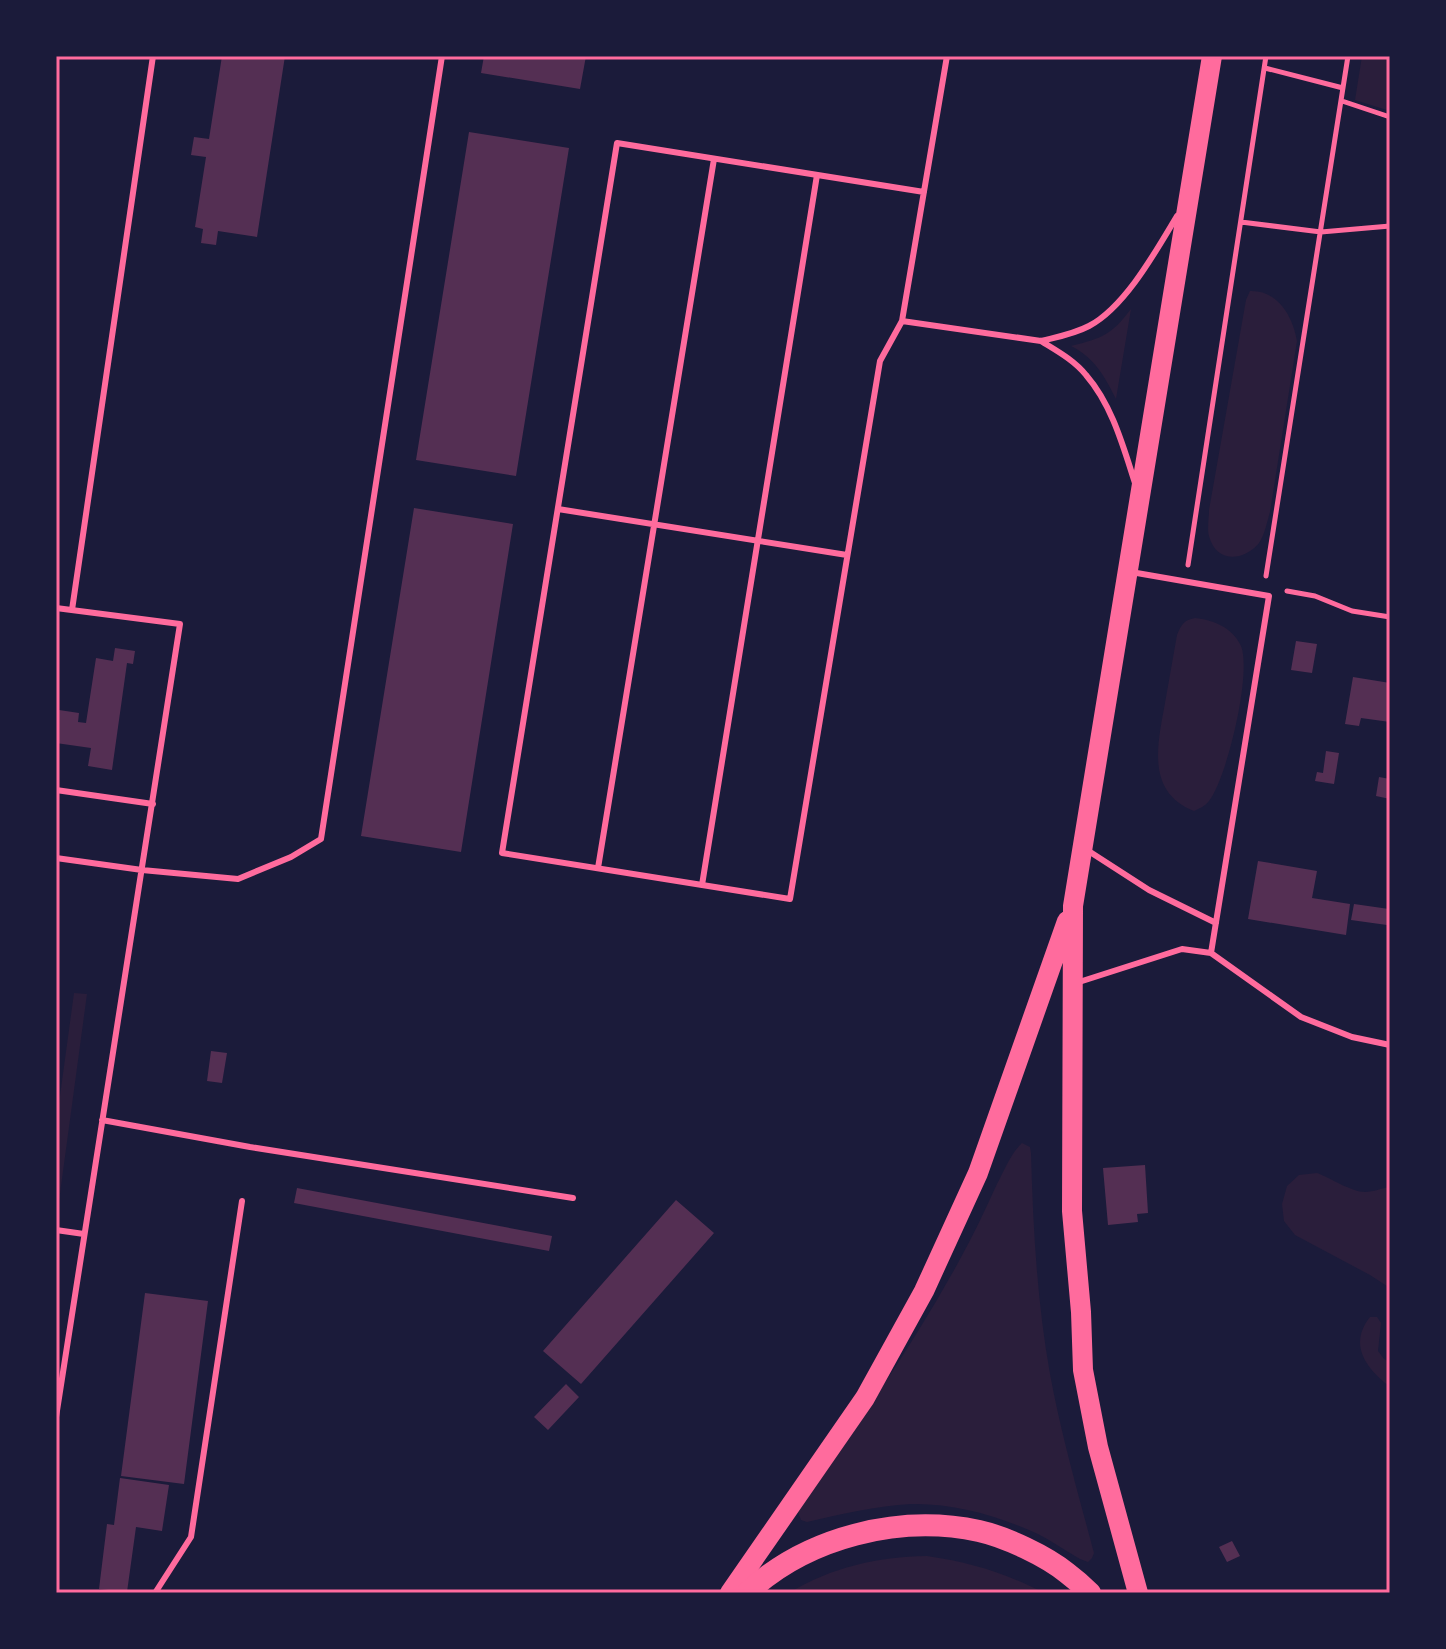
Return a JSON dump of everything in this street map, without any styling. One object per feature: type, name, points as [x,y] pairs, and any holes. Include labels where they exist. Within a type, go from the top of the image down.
[{"type":"highway","points":[[747,1593],[759,1581],[816,1547],[875,1529],[935,1525],[982,1531],[1027,1549],[1067,1572],[1090,1593]]},
{"type":"main road","points":[[1138,1593],[1098,1447],[1083,1370],[1072,1211],[1073,906],[1212,56]]},
{"type":"main road","points":[[730,1593],[865,1398],[924,1291],[978,1173],[1073,906]]},
{"type":"lane","points":[[72,610],[153,56]]},
{"type":"lane","points":[[56,858],[238,879],[291,857],[321,839],[442,56]]},
{"type":"lane","points":[[924,192],[617,143],[502,853],[790,899],[880,361],[902,321],[924,192],[947,56]]},
{"type":"lane","points":[[598,868],[714,159]]},
{"type":"lane","points":[[702,885],[817,175]]},
{"type":"lane","points":[[902,321],[1041,341],[1089,326],[1115,306],[1145,268],[1189,198]]},
{"type":"lane","points":[[1041,341],[1085,373],[1099,393],[1123,447],[1140,498]]},
{"type":"lane","points":[[558,509],[847,555]]},
{"type":"lane","points":[[1128,572],[1269,596],[1211,953]]},
{"type":"lane","points":[[56,608],[180,624],[56,1417]]},
{"type":"lane","points":[[56,790],[153,804]]},
{"type":"lane","points":[[1082,847],[1149,890],[1216,923]]},
{"type":"lane","points":[[1072,984],[1182,949],[1211,953],[1301,1017],[1352,1037],[1390,1045]]},
{"type":"lane","points":[[102,1120],[250,1147],[573,1198]]},
{"type":"lane","points":[[155,1593],[191,1537],[242,1201]]},
{"type":"lane","points":[[56,1230],[84,1234]]},
{"type":"path","points":[[1185,582],[1266,56]]},
{"type":"path","points":[[1263,596],[1348,56]]},
{"type":"path","points":[[1265,68],[1343,88]]},
{"type":"path","points":[[1342,101],[1390,117]]},
{"type":"path","points":[[1241,222],[1321,232],[1390,226]]},
{"type":"path","points":[[1264,587],[1315,596],[1352,611],[1390,617]]},
{"type":"shaded area","points":[[1362,56],[1390,56],[1390,111],[1355,100]]},
{"type":"shaded area","points":[[1250,291],[1269,295],[1276,300],[1288,314],[1297,341],[1266,528],[1253,549],[1231,557],[1213,545],[1208,533],[1209,510]]},
{"type":"shaded area","points":[[1131,309],[1116,399],[1093,362],[1071,346],[1106,334]]},
{"type":"shaded area","points":[[1195,618],[1216,623],[1228,630],[1238,640],[1244,659],[1236,725],[1223,771],[1209,801],[1194,811],[1178,803],[1168,792],[1161,779],[1158,749],[1177,635],[1183,624]]},
{"type":"shaded area","points":[[74,993],[87,994],[59,1201],[56,1201],[56,1125]]},
{"type":"shaded area","points":[[1022,1143],[1030,1147],[1031,1153],[1036,1264],[1050,1374],[1094,1553],[1092,1558],[1088,1562],[1080,1559],[1038,1534],[1008,1522],[944,1506],[898,1505],[807,1522],[801,1520],[798,1512],[922,1325],[964,1252],[1008,1162]]},
{"type":"shaded area","points":[[1317,1173],[1360,1191],[1390,1187],[1390,1288],[1295,1235],[1284,1221],[1282,1204],[1287,1186],[1299,1175]]},
{"type":"shaded area","points":[[1370,1317],[1377,1317],[1381,1323],[1378,1351],[1390,1362],[1390,1387],[1367,1364],[1360,1346],[1360,1337]]},
{"type":"shaded area","points":[[927,1556],[987,1569],[1044,1593],[789,1593],[822,1576],[855,1565]]},
{"type":"building","points":[[222,56],[285,56],[257,237],[218,231],[216,245],[201,243],[203,229],[195,227],[206,157],[191,155],[194,137],[209,139]]},
{"type":"building","points":[[484,56],[586,56],[580,89],[481,73]]},
{"type":"building","points":[[469,132],[569,148],[516,476],[416,460]]},
{"type":"building","points":[[414,508],[513,524],[461,852],[361,836]]},
{"type":"building","points":[[1296,641],[1317,644],[1312,673],[1291,670]]},
{"type":"building","points":[[115,648],[135,651],[133,664],[127,663],[112,770],[88,766],[91,748],[56,743],[56,733],[59,710],[79,713],[78,722],[86,723],[96,658],[113,661]]},
{"type":"building","points":[[1353,677],[1390,683],[1390,722],[1361,718],[1359,726],[1345,724]]},
{"type":"building","points":[[1326,751],[1339,753],[1334,784],[1315,781],[1317,772],[1323,773]]},
{"type":"building","points":[[1379,777],[1390,779],[1390,799],[1376,796]]},
{"type":"building","points":[[1258,861],[1317,871],[1312,898],[1350,904],[1346,935],[1248,919]]},
{"type":"building","points":[[1354,904],[1389,909],[1387,925],[1351,920]]},
{"type":"building","points":[[211,1051],[227,1053],[222,1083],[207,1081]]},
{"type":"building","points":[[1145,1165],[1148,1213],[1137,1214],[1138,1222],[1108,1225],[1103,1168]]},
{"type":"building","points":[[297,1188],[552,1236],[549,1251],[294,1203]]},
{"type":"building","points":[[676,1200],[714,1233],[581,1384],[543,1351]]},
{"type":"building","points":[[145,1293],[208,1301],[184,1484],[121,1476]]},
{"type":"building","points":[[566,1384],[579,1397],[548,1430],[534,1417]]},
{"type":"building","points":[[120,1478],[169,1485],[162,1531],[136,1527],[127,1592],[99,1589],[107,1524],[114,1525]]},
{"type":"building","points":[[1232,1541],[1240,1556],[1227,1562],[1219,1547]]}]
